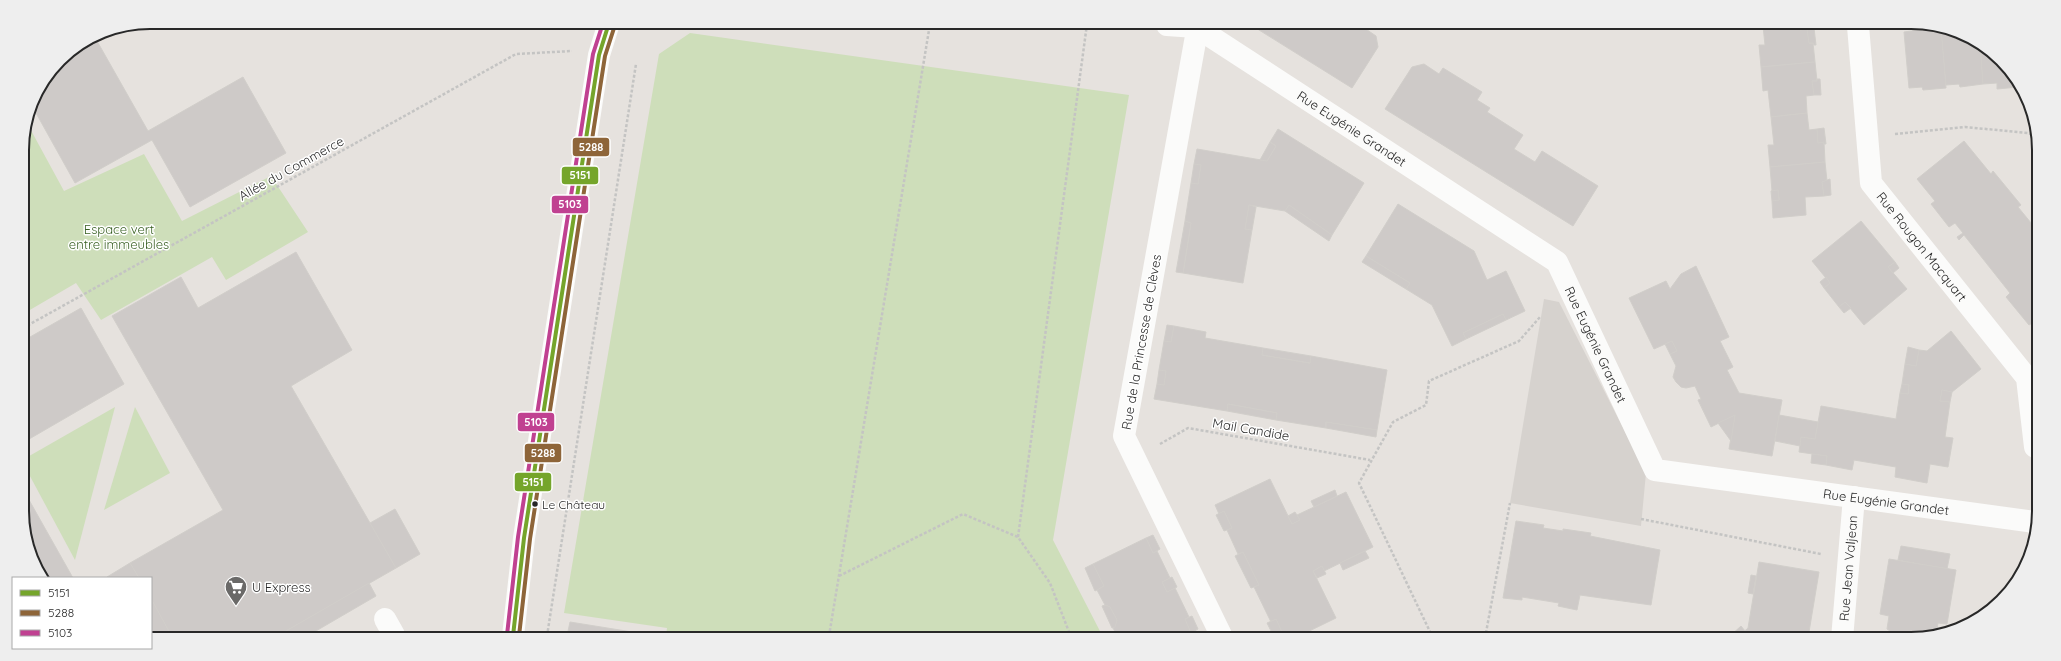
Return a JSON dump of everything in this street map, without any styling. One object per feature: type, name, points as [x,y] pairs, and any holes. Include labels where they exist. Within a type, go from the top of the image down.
[{"type":"street","points":[[513,632],[527,515],[596,71],[607,29]]},
{"type":"street","name":"Rue de la Princesse de Clèves","points":[[1196,29],[1124,436],[1220,632]]},
{"type":"street","name":"Rue Eugénie Grandet","points":[[1202,29],[1557,262],[1655,470],[2031,521]]},
{"type":"street","name":"Rue Rougon Macquart","points":[[1858,29],[1871,183],[2031,378],[2032,395]]},
{"type":"street","name":"Rue Jean Valjean","points":[[1843,632],[1854,497]]},
{"type":"path","points":[[830,632],[929,29]]},
{"type":"path","points":[[1018,537],[1086,29]]},
{"type":"path","name":"Allée du Commerce","points":[[29,325],[516,54],[575,51]]},
{"type":"path","points":[[548,632],[636,64]]},
{"type":"path","points":[[1867,136],[1965,127],[2028,133],[2031,135]]},
{"type":"path","points":[[1430,632],[1359,483],[1370,460],[1393,422],[1426,405],[1429,381],[1519,341],[1540,317]]},
{"type":"path","name":"Mail Candide","points":[[1134,458],[1188,428],[1370,460]]},
{"type":"path","points":[[1486,632],[1510,503]]},
{"type":"path","points":[[839,576],[963,514],[1018,537],[1050,583],[1069,632]]},
{"type":"path","points":[[1641,519],[1849,560]]},
{"type":"green space","points":[[690,33],[1129,95],[1053,540],[1100,632],[666,632],[667,628],[564,613],[659,54]]},
{"type":"green space","name":"Espace vert entre immeubles","points":[[31,130],[64,191],[144,154],[182,221],[271,176],[308,232],[226,280],[212,257],[101,320],[76,283],[29,310],[29,142]]},
{"type":"green space","points":[[115,407],[75,560],[29,474],[29,456]]},
{"type":"green space","points":[[135,407],[170,473],[104,510]]},
{"type":"shaded area","points":[[1544,299],[1559,302],[1646,473],[1641,526],[1510,503]]},
{"type":"building","points":[[1257,29],[1366,29],[1376,36],[1378,47],[1352,88]]},
{"type":"building","points":[[1763,29],[1807,29],[1809,43],[1813,43],[1815,62],[1761,67],[1759,45],[1765,45]]},
{"type":"building","points":[[1807,29],[1814,29],[1816,45],[1809,43]]},
{"type":"building","points":[[1921,30],[1942,33],[1946,88],[1923,90],[1922,87],[1909,88],[1904,32]]},
{"type":"building","points":[[1941,33],[1965,41],[1981,51],[1983,84],[1960,87],[1959,84],[1946,85]]},
{"type":"building","points":[[97,41],[148,131],[243,77],[286,153],[190,207],[152,140],[75,183],[35,111],[41,96],[54,76],[70,59]]},
{"type":"building","points":[[1981,51],[2002,70],[2015,87],[1997,89],[1997,83],[1983,84]]},
{"type":"building","points":[[1815,62],[1817,81],[1812,81],[1814,95],[1806,96],[1807,113],[1771,117],[1768,90],[1763,91],[1761,67]]},
{"type":"building","points":[[1424,64],[1439,74],[1443,68],[1482,92],[1477,100],[1490,108],[1487,112],[1523,135],[1514,149],[1535,162],[1542,151],[1598,186],[1573,226],[1385,109],[1412,67]]},
{"type":"building","points":[[1817,79],[1820,79],[1821,95],[1814,95],[1812,81],[1817,81]]},
{"type":"building","points":[[1807,113],[1809,130],[1817,129],[1818,143],[1824,142],[1825,162],[1770,167],[1768,145],[1774,145],[1771,117]]},
{"type":"building","points":[[1824,128],[1826,144],[1823,144],[1824,142],[1818,143],[1817,129]]},
{"type":"building","points":[[1278,129],[1364,183],[1332,235],[1289,205],[1285,211],[1249,205],[1245,229],[1252,230],[1243,283],[1183,273],[1191,223],[1185,221],[1191,183],[1198,184],[1201,165],[1194,164],[1197,149],[1267,161],[1276,146],[1270,142]]},
{"type":"building","points":[[1964,141],[1991,174],[1993,171],[2021,205],[2018,207],[2032,224],[2032,323],[2029,325],[2006,297],[2010,293],[1964,235],[1959,240],[1957,237],[1963,233],[1955,223],[1949,227],[1931,204],[1935,201],[1917,179]]},
{"type":"building","points":[[1270,142],[1276,146],[1267,161],[1260,160]]},
{"type":"building","points":[[1825,162],[1827,181],[1822,182],[1824,196],[1805,197],[1806,215],[1773,218],[1772,201],[1779,200],[1778,190],[1772,191],[1770,167]]},
{"type":"building","points":[[1194,164],[1201,165],[1198,184],[1191,183]]},
{"type":"building","points":[[1830,179],[1831,195],[1824,196],[1822,182]]},
{"type":"building","points":[[1778,190],[1779,200],[1772,201],[1771,191]]},
{"type":"building","points":[[1398,204],[1474,251],[1487,280],[1506,271],[1525,311],[1506,320],[1503,314],[1463,333],[1466,339],[1452,346],[1432,305],[1406,289],[1410,283],[1366,256]]},
{"type":"building","points":[[1249,205],[1256,207],[1252,230],[1245,229]]},
{"type":"building","points":[[1289,205],[1332,235],[1329,241],[1285,211]]},
{"type":"building","points":[[1185,221],[1191,223],[1183,273],[1176,272]]},
{"type":"building","points":[[1861,221],[1895,262],[1888,267],[1907,289],[1864,325],[1845,302],[1839,307],[1824,288],[1830,283],[1812,261]]},
{"type":"building","points":[[296,252],[352,350],[291,386],[396,568],[284,632],[169,632],[152,601],[152,577],[138,577],[130,563],[223,510],[112,316],[181,277],[198,308]]},
{"type":"building","points":[[1366,256],[1410,283],[1406,289],[1362,262]]},
{"type":"building","points":[[1895,262],[1899,268],[1893,273],[1888,267]]},
{"type":"building","points":[[1696,266],[1729,337],[1720,341],[1733,367],[1727,370],[1739,393],[1782,400],[1772,456],[1729,449],[1735,415],[1711,427],[1698,400],[1701,399],[1695,386],[1686,388],[1681,387],[1673,377],[1676,366],[1670,354],[1677,351],[1672,341],[1654,349],[1629,298],[1666,281],[1670,289],[1681,274]]},
{"type":"building","points":[[1826,277],[1830,283],[1824,288],[1820,282]]},
{"type":"building","points":[[1845,302],[1851,308],[1844,313],[1839,307]]},
{"type":"building","points":[[81,308],[124,384],[29,439],[29,338]]},
{"type":"building","points":[[1503,314],[1506,320],[1466,339],[1463,333]]},
{"type":"building","points":[[1167,325],[1174,326],[1171,342],[1164,341]]},
{"type":"building","points":[[1174,326],[1206,332],[1205,338],[1263,348],[1262,355],[1310,363],[1311,356],[1387,370],[1377,430],[1326,422],[1326,428],[1276,420],[1277,413],[1228,404],[1227,411],[1154,399],[1157,384],[1164,385],[1166,371],[1159,370],[1164,341],[1171,342]]},
{"type":"building","points":[[1951,331],[1981,369],[1952,392],[1942,390],[1940,401],[1950,402],[1945,437],[1953,438],[1948,467],[1930,464],[1927,483],[1895,477],[1896,467],[1854,460],[1852,470],[1826,465],[1827,456],[1799,452],[1801,437],[1815,439],[1821,406],[1896,419],[1900,393],[1908,394],[1909,385],[1902,384],[1905,364],[1916,366],[1919,350],[1927,351]]},
{"type":"building","points":[[1672,341],[1677,351],[1670,354],[1665,344]]},
{"type":"building","points":[[1908,347],[1919,350],[1916,366],[1905,364]]},
{"type":"building","points":[[1263,348],[1311,356],[1310,363],[1262,355]]},
{"type":"building","points":[[1159,370],[1166,371],[1164,385],[1157,384]]},
{"type":"building","points":[[1902,384],[1909,385],[1908,394],[1900,393]]},
{"type":"building","points":[[1942,390],[1952,392],[1950,402],[1940,401]]},
{"type":"building","points":[[1228,404],[1277,413],[1276,420],[1227,411]]},
{"type":"building","points":[[1735,415],[1731,441],[1718,423]]},
{"type":"building","points":[[1779,415],[1818,422],[1815,439],[1801,437],[1800,446],[1775,441]]},
{"type":"building","points":[[1326,422],[1377,430],[1376,437],[1326,428]]},
{"type":"building","points":[[1812,454],[1827,456],[1826,465],[1811,463]]},
{"type":"building","points":[[1270,479],[1292,524],[1300,520],[1297,515],[1346,492],[1373,547],[1324,571],[1322,566],[1313,571],[1336,618],[1307,632],[1282,632],[1276,619],[1271,622],[1254,587],[1259,585],[1243,552],[1238,554],[1227,530],[1232,528],[1224,511],[1219,514],[1215,505]]},
{"type":"building","points":[[1335,490],[1337,496],[1314,507],[1311,501]]},
{"type":"building","points":[[29,500],[72,577],[48,577],[41,565],[31,535]]},
{"type":"building","points":[[395,509],[420,554],[396,568],[370,523]]},
{"type":"building","points":[[1224,511],[1232,528],[1224,531],[1216,515]]},
{"type":"building","points":[[1295,512],[1300,520],[1292,524],[1288,516]]},
{"type":"building","points":[[1516,521],[1544,525],[1543,528],[1591,533],[1590,536],[1660,550],[1651,605],[1580,595],[1577,610],[1558,606],[1559,603],[1522,597],[1522,600],[1503,598]]},
{"type":"building","points":[[1153,535],[1160,549],[1153,553],[1146,538]]},
{"type":"building","points":[[1146,538],[1153,553],[1157,551],[1170,578],[1162,582],[1167,592],[1175,588],[1189,617],[1185,619],[1191,632],[1115,632],[1113,628],[1117,620],[1110,607],[1105,605],[1097,590],[1104,586],[1093,564]]},
{"type":"building","points":[[1901,546],[1950,554],[1947,569],[1898,560]]},
{"type":"building","points":[[1365,551],[1369,558],[1343,570],[1340,563]]},
{"type":"building","points":[[1243,552],[1259,585],[1251,588],[1235,556]]},
{"type":"building","points":[[1889,559],[1956,570],[1947,624],[1938,623],[1937,629],[1927,631],[1890,632],[1887,629],[1889,616],[1880,614]]},
{"type":"building","points":[[1759,562],[1819,572],[1809,632],[1744,632],[1748,628]]},
{"type":"building","points":[[130,563],[138,577],[107,577]]},
{"type":"building","points":[[1093,564],[1104,586],[1095,591],[1085,568]]},
{"type":"building","points":[[1322,566],[1326,574],[1317,578],[1313,571]]},
{"type":"building","points":[[1751,575],[1756,576],[1753,594],[1748,593]]},
{"type":"building","points":[[1172,577],[1177,587],[1167,592],[1162,582]]},
{"type":"building","points":[[369,583],[376,596],[314,632],[284,632]]},
{"type":"building","points":[[152,600],[169,632],[152,632]]},
{"type":"building","points":[[1105,605],[1110,607],[1117,620],[1115,627],[1112,628],[1102,606]]},
{"type":"building","points":[[1192,616],[1198,629],[1191,632],[1185,619]]},
{"type":"building","points":[[1276,619],[1282,632],[1272,632],[1267,623]]},
{"type":"building","points":[[570,622],[632,632],[568,632]]},
{"type":"building","points":[[1741,626],[1745,631],[1744,632],[1734,632]]},
{"type":"transit line","name":"5103","points":[[507,632],[518,537],[593,54],[601,29]]},
{"type":"transit line","name":"5151","points":[[513,632],[524,538],[599,55],[607,29]]},
{"type":"transit line","name":"5288","points":[[519,632],[530,539],[605,56],[614,29]]},
{"type":"place","name":"Le Château","points":[[535,504]]},
{"type":"place","name":"U Express","points":[[236,606]]}]
